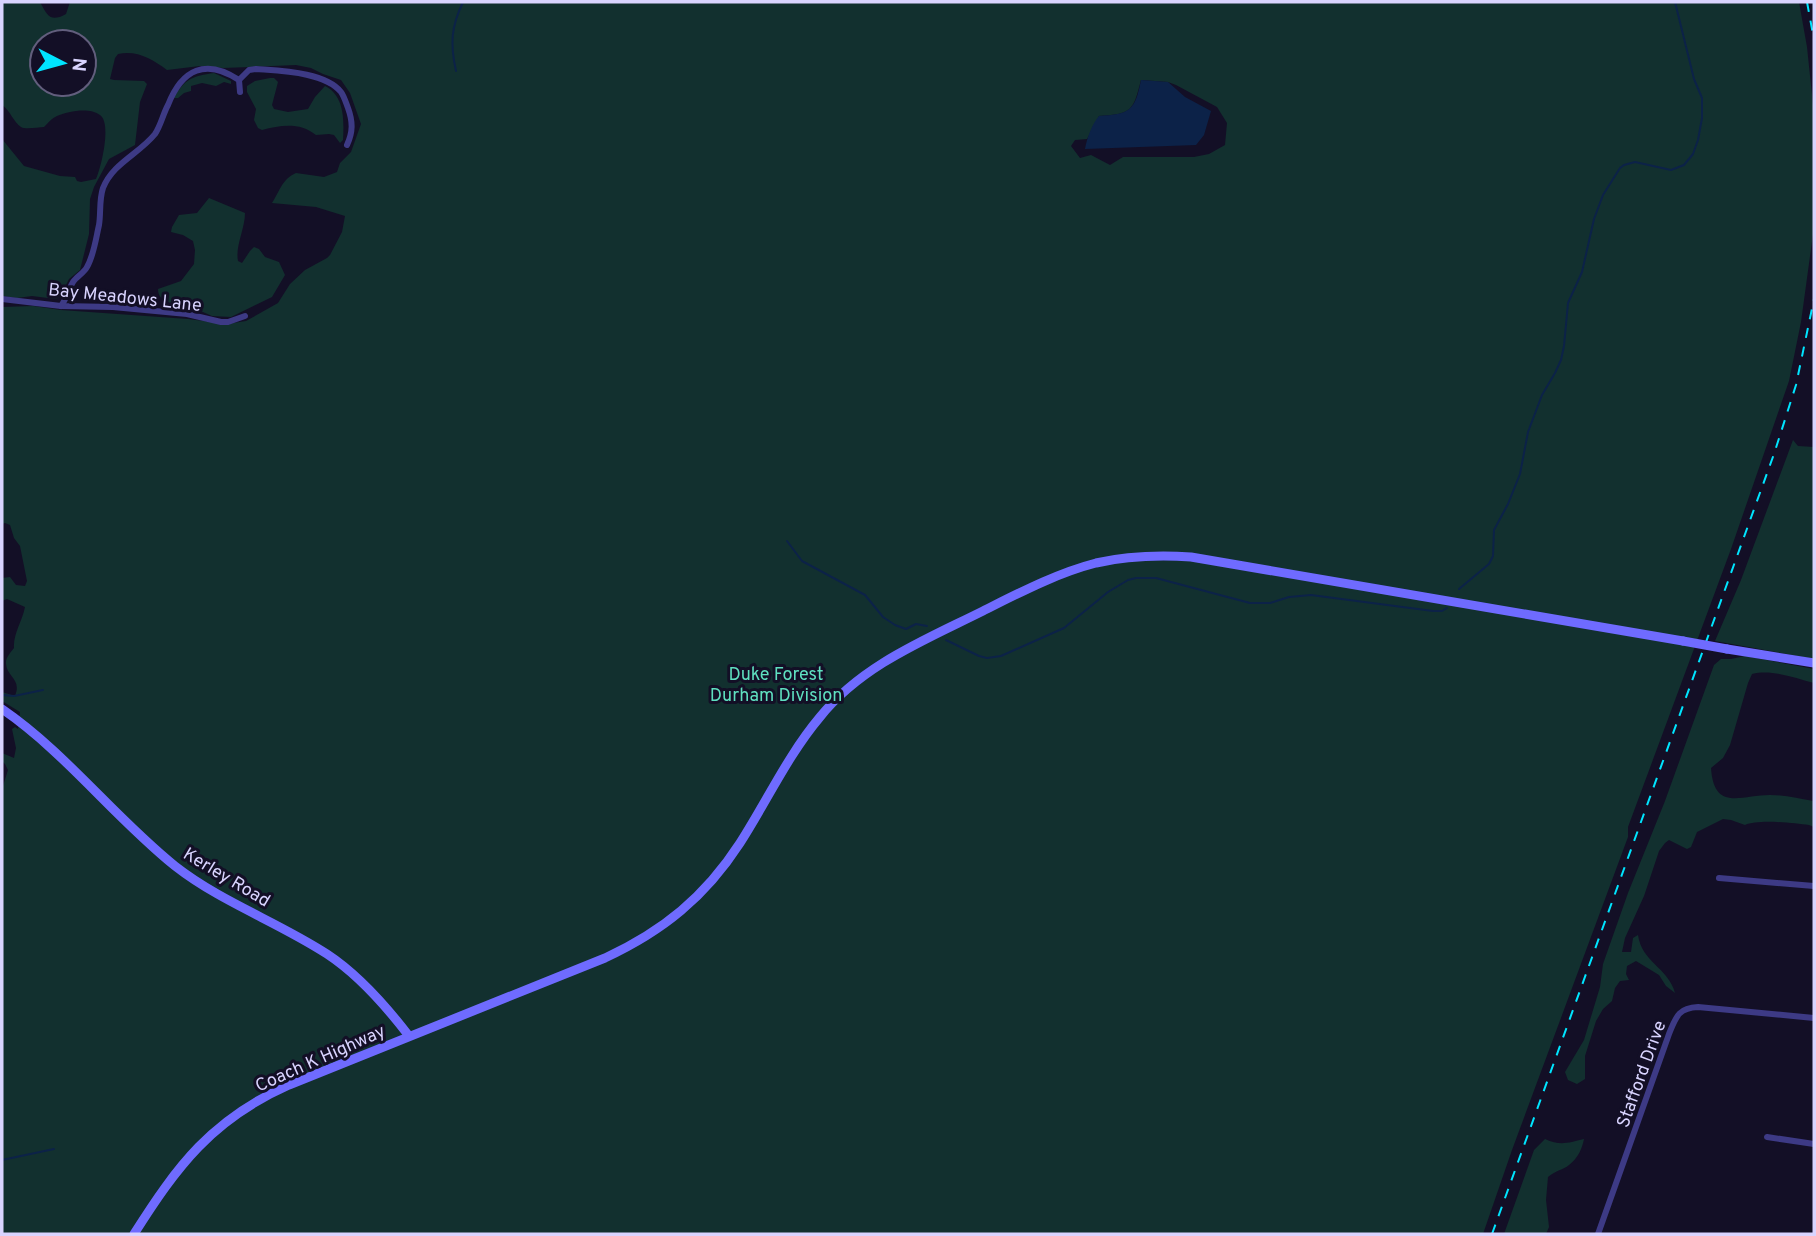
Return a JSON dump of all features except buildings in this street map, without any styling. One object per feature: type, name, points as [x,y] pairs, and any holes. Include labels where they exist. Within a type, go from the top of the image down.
[{"type":"street","points":[[61,306],[73,281],[89,264],[98,231],[105,184],[114,171],[155,134],[178,86],[194,71],[202,69],[220,71],[239,80]]},
{"type":"street","points":[[240,92],[239,80],[249,70],[256,69],[304,74],[331,83],[342,93],[350,113],[353,132],[347,145]]},
{"type":"street","name":"Bay Meadows Lane","points":[[2,299],[61,306],[113,307],[187,314],[221,322],[245,316]]},
{"type":"street","name":"Coach K Highway","points":[[134,1234],[164,1186],[185,1160],[215,1130],[235,1115],[285,1087],[605,958],[657,929],[690,904],[722,869],[797,748],[821,715],[852,684],[902,652],[1003,601],[1058,576],[1093,564],[1143,556],[1191,557],[1814,663]]},
{"type":"street","name":"Kerley Road","points":[[2,709],[31,731],[176,867],[212,891],[312,944],[336,960],[377,998],[410,1036]]},
{"type":"street","points":[[1718,878],[1814,886]]},
{"type":"street","name":"Stafford Drive","points":[[1598,1234],[1669,1034],[1680,1012],[1698,1007],[1814,1018]]},
{"type":"street","points":[[1767,1137],[1814,1144]]},
{"type":"green space","name":"Duke Forest Durham Division","points":[[2,2],[40,2],[47,14],[56,18],[66,14],[70,2],[1799,2],[1814,114],[1814,227],[1801,322],[1789,381],[1731,549],[1628,827],[1628,837],[1483,1234],[2,1234],[2,789],[8,770],[2,761],[2,753],[14,758],[16,748],[12,729],[18,729],[20,712],[2,701],[2,692],[15,696],[17,690],[6,662],[14,648],[25,607],[7,599],[2,601],[2,578],[10,577],[16,585],[25,586],[27,581],[20,546],[10,525],[2,524],[2,307],[33,306],[227,324],[246,321],[278,303],[290,284],[305,270],[330,255],[342,232],[345,216],[316,207],[272,203],[284,182],[296,173],[324,177],[337,172],[340,163],[351,152],[361,124],[350,93],[341,80],[311,68],[296,65],[223,68],[200,66],[167,70],[144,56],[118,54],[110,79],[144,81],[147,84],[140,102],[135,145],[109,159],[94,187],[90,199],[89,234],[80,270],[69,279],[60,297],[17,298],[2,296],[2,139],[24,166],[60,176],[75,177],[81,182],[96,179],[103,156],[105,127],[100,115],[85,110],[57,116],[44,127],[23,128],[2,105]],"holes":[[[1141,80],[1168,82],[1217,107],[1227,123],[1225,145],[1209,154],[1194,157],[1123,157],[1110,165],[1091,155],[1080,158],[1071,146],[1075,140],[1087,139],[1099,116],[1118,114],[1129,109],[1136,98]]]},
{"type":"green space","points":[[214,73],[231,81],[231,84],[224,82],[216,86],[202,83],[191,86],[191,91],[174,98],[190,80]]},
{"type":"green space","points":[[270,78],[278,82],[272,105],[274,109],[288,112],[308,109],[325,86],[332,90],[342,110],[343,140],[340,143],[334,135],[316,135],[297,126],[262,130],[258,128],[254,120],[256,109],[247,92],[247,86]]},
{"type":"green space","points":[[209,198],[245,213],[238,261],[242,263],[254,247],[265,257],[279,262],[285,275],[272,297],[231,317],[183,310],[164,300],[158,289],[181,281],[194,264],[193,241],[171,232],[172,227],[179,215],[197,213]]},
{"type":"green space","points":[[1793,440],[1798,446],[1814,447],[1814,659],[1715,641],[1741,580]]},
{"type":"green space","points":[[1745,656],[1814,669],[1814,683],[1775,673],[1752,674],[1730,745],[1723,758],[1711,768],[1713,782],[1717,791],[1731,798],[1776,795],[1814,801],[1814,827],[1776,822],[1745,825],[1723,819],[1697,832],[1691,847],[1687,849],[1669,840],[1665,843],[1659,851],[1622,952],[1631,952],[1633,938],[1638,935],[1644,952],[1667,977],[1675,993],[1659,975],[1636,961],[1627,966],[1626,974],[1629,980],[1620,981],[1612,1001],[1596,1021],[1585,1056],[1585,1079],[1577,1084],[1568,1080],[1565,1072],[1584,1040],[1600,987],[1603,964],[1714,665],[1721,659]]},
{"type":"green space","points":[[1545,1139],[1569,1143],[1584,1139],[1572,1162],[1548,1177],[1546,1200],[1549,1227],[1546,1234],[1504,1234],[1534,1150]]},
{"type":"water","points":[[1141,80],[1168,82],[1185,97],[1211,111],[1204,135],[1196,145],[1085,149],[1090,131],[1099,116],[1118,114],[1129,109],[1136,98]]},
{"type":"waterway","points":[[456,71],[453,36],[463,2]]},
{"type":"waterway","points":[[1459,589],[1489,564],[1493,556],[1494,530],[1520,474],[1528,432],[1542,395],[1561,360],[1568,303],[1582,272],[1594,219],[1603,195],[1624,165],[1635,162],[1671,170],[1684,165],[1693,154],[1702,118],[1702,98],[1694,79],[1675,2]]},
{"type":"waterway","points":[[787,541],[802,561],[865,595],[883,617],[895,625],[906,629],[916,624],[927,626]]},
{"type":"waterway","points":[[946,640],[979,656],[1001,656],[1064,628],[1108,592],[1136,578],[1156,578],[1250,603],[1270,603],[1289,597],[1311,595],[1433,611],[1447,608]]},
{"type":"waterway","points":[[2,695],[14,696],[43,690]]},
{"type":"waterway","points":[[2,1160],[54,1149]]},
{"type":"railway","points":[[1807,2],[1814,40]]},
{"type":"railway","points":[[1492,1234],[1774,454],[1796,385],[1814,299]]}]
